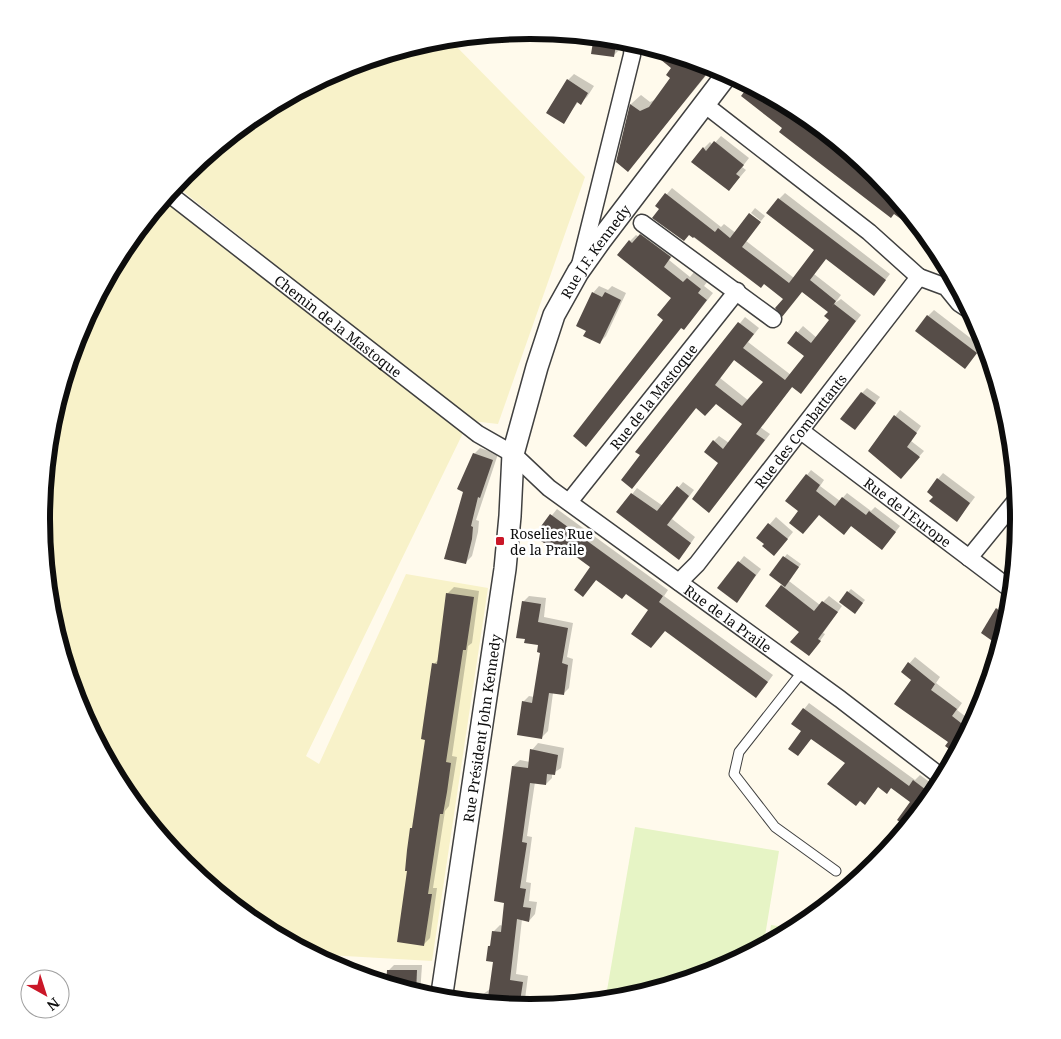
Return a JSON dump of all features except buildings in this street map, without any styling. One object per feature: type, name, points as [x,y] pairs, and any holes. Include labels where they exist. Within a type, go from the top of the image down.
[{"type":"street","points":[[578,272],[632,50]]},
{"type":"street","name":"Rue J.F. Kennedy","points":[[513,454],[536,367],[554,314],[578,272],[723,79]]},
{"type":"street","points":[[704,104],[869,232],[919,277],[950,285]]},
{"type":"street","name":"Chemin de la Mastoque","points":[[174,198],[478,434],[513,454]]},
{"type":"street","points":[[642,223],[773,319]]},
{"type":"street","name":"Rue des Combattants","points":[[679,582],[697,564],[802,432],[919,277]]},
{"type":"street","name":"Rue de la Mastoque","points":[[569,502],[737,291]]},
{"type":"street","name":"Rue de l'Europe","points":[[802,432],[1006,586]]},
{"type":"street","name":"Rue de la Praile","points":[[513,454],[549,488],[802,672],[938,774]]},
{"type":"street","name":"Rue Président John Kennedy","points":[[442,992],[504,569],[510,516],[513,454]]},
{"type":"street","points":[[969,558],[1011,507]]},
{"type":"lane","points":[[802,672],[739,752],[734,774],[775,827],[836,871]]},
{"type":"shaded area","points":[[455,45],[585,177],[498,424],[472,421],[181,190],[214,158],[238,138],[290,103],[318,88],[376,64],[406,55]]},
{"type":"shaded area","points":[[170,202],[463,433],[306,756],[319,764],[406,574],[488,588],[432,961],[327,955],[290,936],[238,901],[214,881],[169,836],[131,787],[99,732],[75,674],[59,613],[51,551],[51,488],[59,426],[75,365],[99,307],[131,252]]},
{"type":"green space","points":[[635,827],[779,851],[764,940],[714,964],[685,975],[655,984],[606,994]]},
{"type":"green space","points":[[771,925],[785,927],[771,936],[769,937]]},
{"type":"place","name":"Roselies Rue de la Praile","points":[[500,541]]}]
